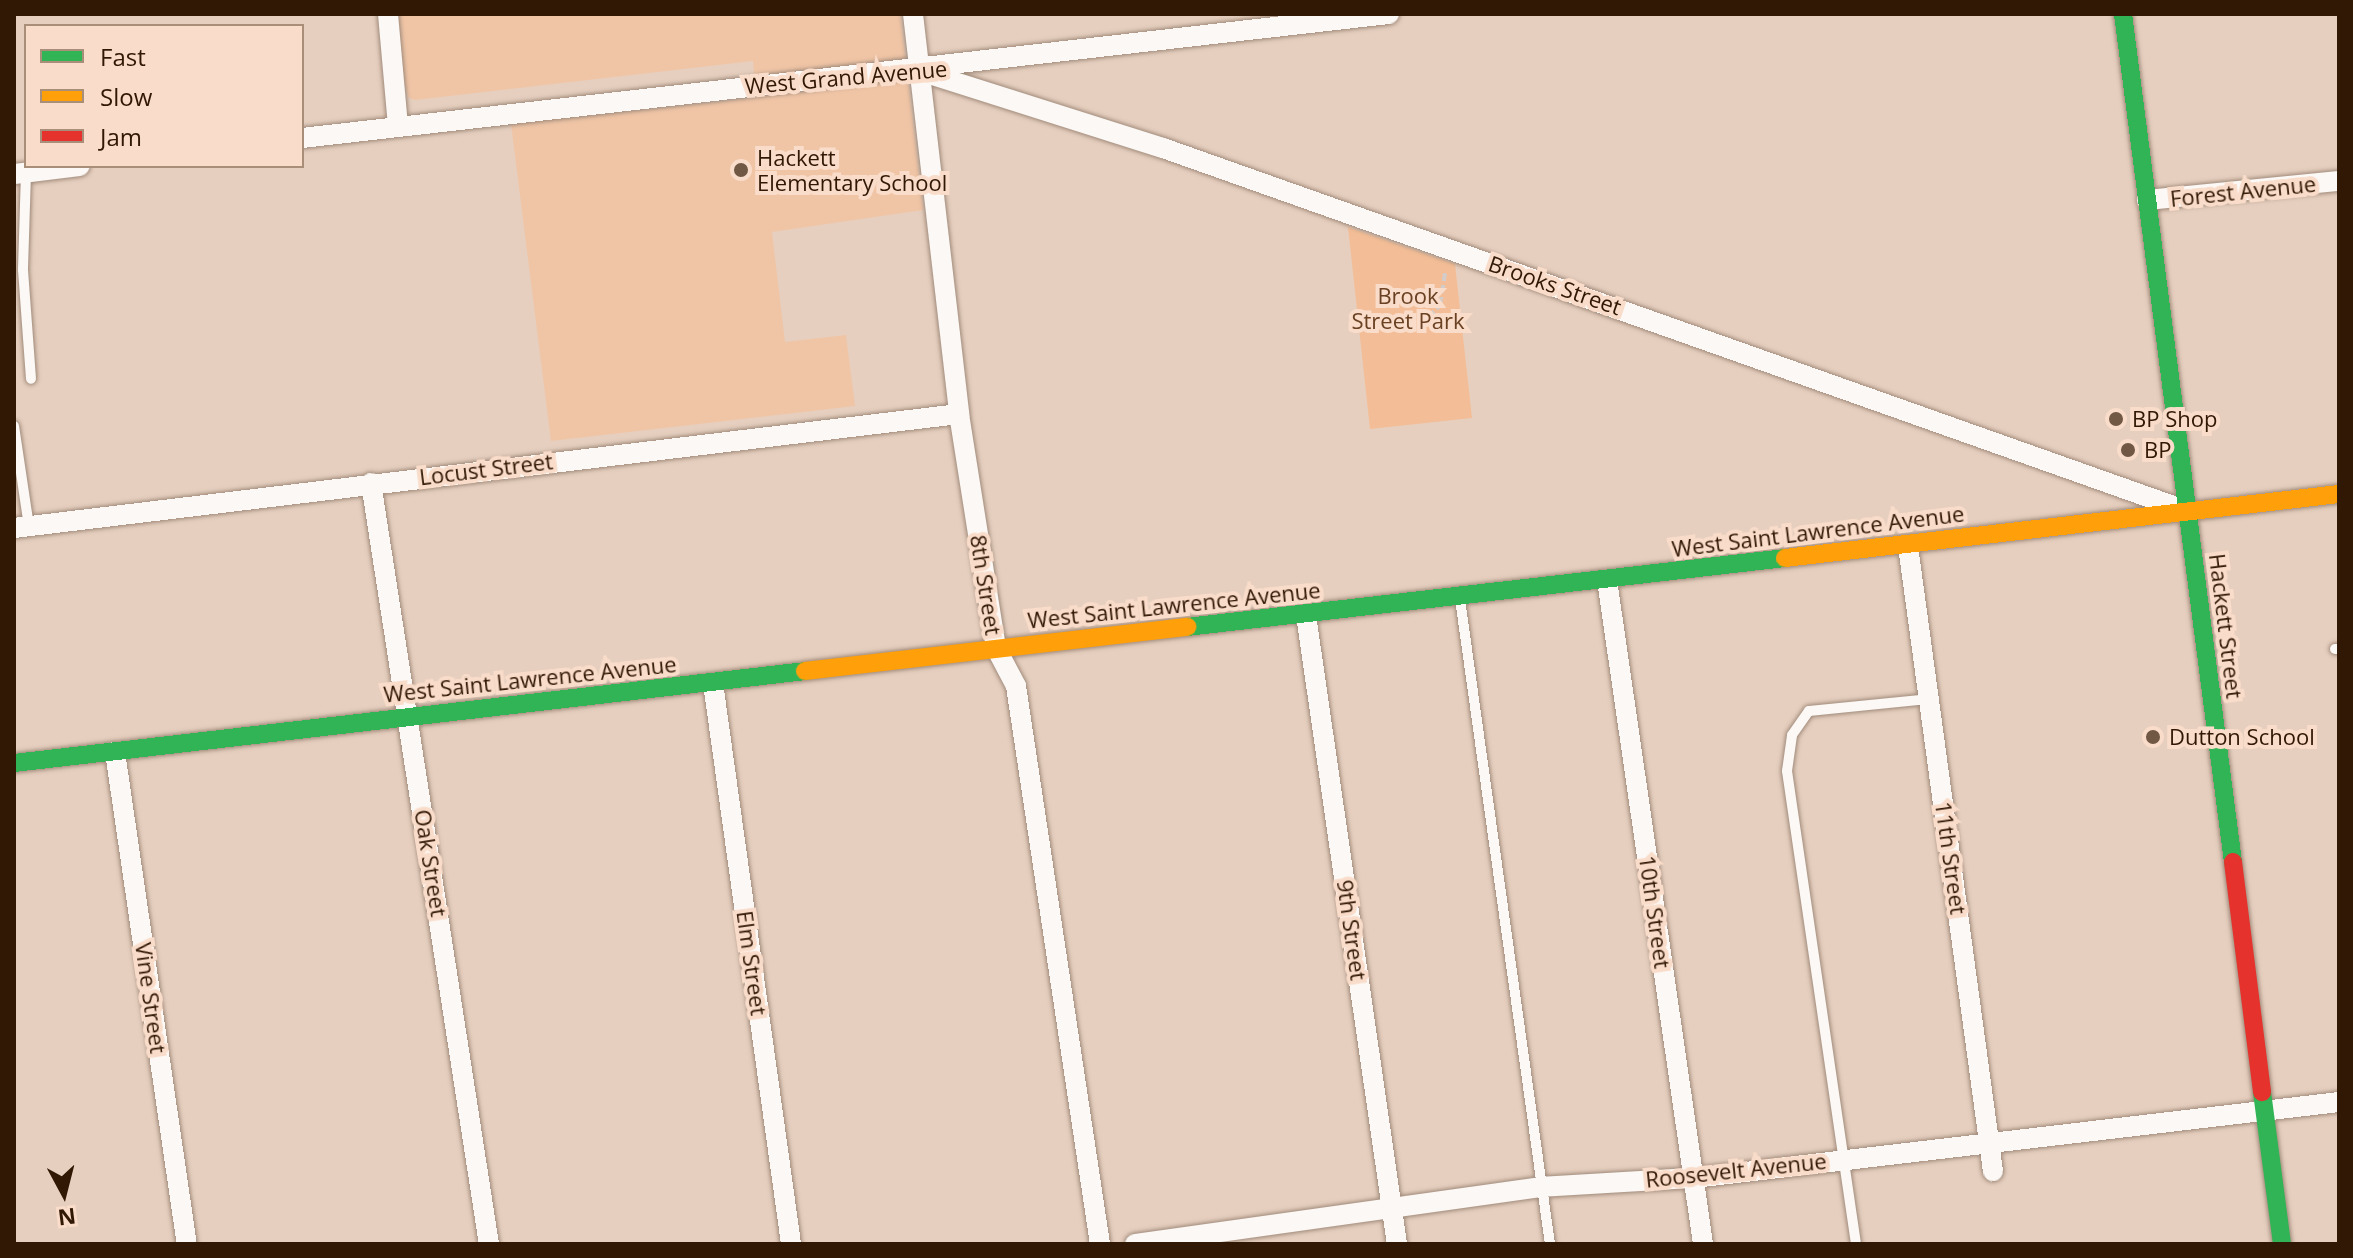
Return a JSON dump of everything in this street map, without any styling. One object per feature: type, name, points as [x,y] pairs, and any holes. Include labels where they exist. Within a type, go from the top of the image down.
[{"type":"street","points":[[388,14],[398,126]]},
{"type":"street","name":"8th Street","points":[[913,14],[959,414],[996,648],[1016,686],[1100,1244]]},
{"type":"street","name":"West Grand Avenue","points":[[304,138],[920,71],[1389,14]]},
{"type":"street","name":"Hackett Street","points":[[2123,14],[2282,1244]]},
{"type":"street","name":"Brooks Street","points":[[920,71],[1163,148],[2186,511]]},
{"type":"street","points":[[20,174],[65,168]]},
{"type":"street","name":"Forest Avenue","points":[[2147,200],[2339,181]]},
{"type":"street","name":"Locust Street","points":[[21,527],[959,414]]},
{"type":"street","name":"Oak Street","points":[[371,483],[489,1244]]},
{"type":"street","name":"West Saint Lawrence Avenue","points":[[14,763],[2339,494]]},
{"type":"street","name":"11th Street","points":[[1908,546],[1993,1171]]},
{"type":"street","name":"10th Street","points":[[1607,580],[1703,1244]]},
{"type":"street","name":"9th Street","points":[[1306,615],[1397,1244]]},
{"type":"street","name":"Elm Street","points":[[713,683],[791,1244]]},
{"type":"street","name":"Vine Street","points":[[115,752],[187,1244]]},
{"type":"street","name":"Roosevelt Avenue","points":[[1135,1244],[1252,1237],[1392,1204],[1541,1187],[1694,1178],[2339,1102]]},
{"type":"lane","points":[[20,174],[31,379]]},
{"type":"lane","points":[[14,426],[21,527]]},
{"type":"lane","points":[[1460,597],[1550,1244]]},
{"type":"lane","points":[[1856,1244],[1787,771],[1792,735],[1809,711],[1930,699]]},
{"type":"path","points":[[1420,326],[1440,305],[1445,272]]},
{"type":"shaded area","points":[[397,14],[900,14],[923,210],[772,232],[785,342],[846,335],[855,406],[551,441],[511,124],[756,98],[753,61],[415,100],[409,98],[404,83]]},
{"type":"green space","name":"Brook Street Park","points":[[1348,227],[1455,264],[1472,418],[1370,429]]},
{"type":"traffic: fast","points":[[2123,14],[2233,862]]},
{"type":"traffic: fast","points":[[1187,627],[1785,558]]},
{"type":"traffic: fast","points":[[14,763],[805,671]]},
{"type":"traffic: fast","points":[[2262,1092],[2282,1244]]},
{"type":"traffic: slow","points":[[1785,558],[2339,494]]},
{"type":"traffic: slow","points":[[805,671],[1187,627]]},
{"type":"traffic: jam","points":[[2233,862],[2262,1092]]},
{"type":"place","name":"Hackett Elementary School","points":[[741,170]]},
{"type":"place","name":"BP Shop","points":[[2116,419]]},
{"type":"place","name":"BP","points":[[2128,450]]},
{"type":"place","name":"Dutton School","points":[[2153,737]]}]
